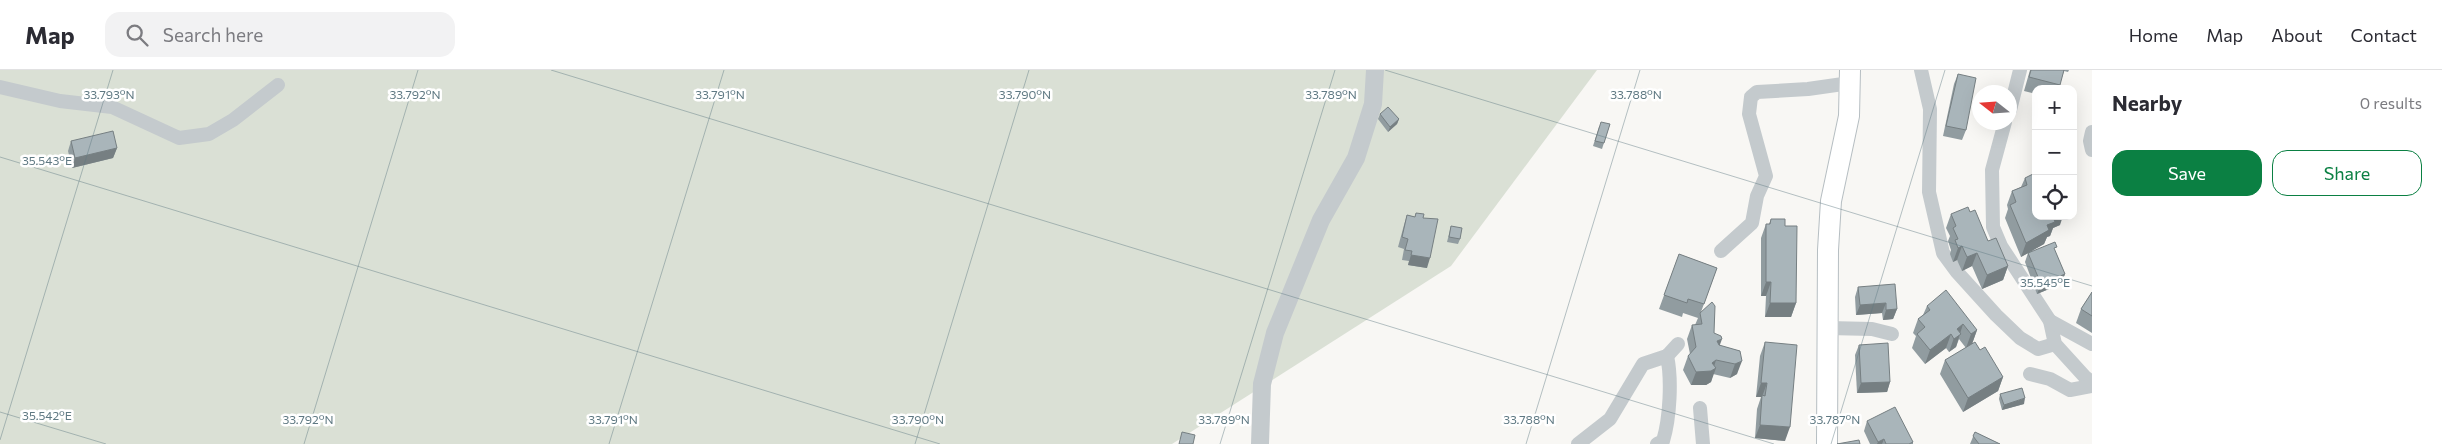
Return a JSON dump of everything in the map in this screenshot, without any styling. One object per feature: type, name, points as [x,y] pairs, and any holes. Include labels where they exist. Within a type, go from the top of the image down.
[{"type":"main road","points":[[1827,444],[1828,250],[1831,201],[1849,116],[1850,76]]},
{"type":"street","points":[[1260,444],[1262,384],[1270,352],[1321,220],[1356,158],[1373,104],[1375,70]]},
{"type":"street","points":[[1921,70],[1930,109],[1929,192],[1943,253],[1957,272],[2020,338],[2038,349],[2055,344]]},
{"type":"street","points":[[2016,85],[2020,70]]},
{"type":"street","points":[[1721,251],[1752,223],[1757,196],[1766,176],[1749,114],[1751,97],[1757,92],[1808,89],[1850,76]]},
{"type":"street","points":[[0,87],[60,101],[112,107],[179,138],[209,134],[233,120],[278,85]]},
{"type":"street","points":[[2003,130],[1992,170],[1993,227],[2001,246],[2050,322],[2055,344],[2085,377],[2092,382]]},
{"type":"street","points":[[2092,132],[2090,140],[2092,150]]},
{"type":"street","points":[[2050,322],[2092,344]]},
{"type":"street","points":[[1828,328],[1872,329],[1892,334]]},
{"type":"street","points":[[1578,444],[1610,419],[1643,364],[1667,356],[1678,344]]},
{"type":"street","points":[[1661,443],[1668,424],[1670,366],[1667,356]]},
{"type":"street","points":[[2030,374],[2050,379],[2070,390],[2092,386]]},
{"type":"street","points":[[1700,408],[1703,444]]},
{"type":"shaded area","points":[[0,70],[1597,70],[1451,266],[1172,444],[0,444]]},
{"type":"building","points":[[2031,70],[2064,70],[2060,85],[2029,77]]},
{"type":"building","points":[[1958,74],[1976,78],[1975,85],[1972,85],[1972,99],[1966,130],[1946,126]]},
{"type":"building","points":[[1388,107],[1399,119],[1390,127],[1380,114]]},
{"type":"building","points":[[1601,122],[1610,124],[1604,143],[1595,141]]},
{"type":"building","points":[[113,131],[117,148],[75,158],[71,141]]},
{"type":"building","points":[[2032,174],[2032,220],[2054,220],[2055,222],[2047,225],[2049,230],[2026,243],[2010,205],[2016,202],[2012,191],[2027,185],[2025,178]]},
{"type":"building","points":[[1968,207],[1970,212],[1975,210],[1988,241],[1996,238],[2008,266],[1987,275],[1977,253],[1967,257],[1962,246],[1958,248],[1955,240],[1958,239],[1953,228],[1956,226],[1951,214]]},
{"type":"building","points":[[1416,213],[1424,214],[1423,218],[1438,219],[1430,258],[1411,255],[1412,251],[1405,250],[1408,239],[1402,237],[1407,215],[1415,217]]},
{"type":"building","points":[[1771,219],[1785,219],[1785,226],[1797,226],[1796,303],[1770,303],[1771,282],[1766,282],[1766,224],[1770,224]]},
{"type":"building","points":[[1451,226],[1462,228],[1460,239],[1449,237]]},
{"type":"building","points":[[2055,242],[2057,247],[2054,248],[2065,274],[2041,284],[2028,253]]},
{"type":"building","points":[[1679,254],[1717,268],[1704,304],[1688,299],[1687,303],[1664,295]]},
{"type":"building","points":[[1895,284],[1897,309],[1886,310],[1886,303],[1860,305],[1858,287]]},
{"type":"building","points":[[1946,290],[1977,330],[1971,334],[1963,324],[1957,329],[1961,334],[1954,339],[1951,334],[1930,350],[1917,334],[1925,327],[1918,319],[1930,310],[1927,306]]},
{"type":"building","points":[[2092,292],[2092,316],[2081,309]]},
{"type":"building","points":[[1712,302],[1715,306],[1714,333],[1721,336],[1722,339],[1717,341],[1719,345],[1740,351],[1742,361],[1735,364],[1716,360],[1712,363],[1716,368],[1711,371],[1696,372],[1688,356],[1696,347],[1692,325],[1702,324],[1700,313]]},
{"type":"building","points":[[1765,342],[1797,345],[1790,427],[1760,425],[1762,395],[1765,396],[1767,383],[1761,383]]},
{"type":"building","points":[[1975,342],[1980,350],[1985,347],[2003,377],[1968,398],[1945,360]]},
{"type":"building","points":[[1888,343],[1890,382],[1861,383],[1859,345]]},
{"type":"building","points":[[2022,388],[2025,398],[2004,405],[2000,394]]},
{"type":"building","points":[[1895,407],[1913,442],[1909,444],[1886,444],[1884,439],[1878,442],[1867,421]]},
{"type":"building","points":[[1182,432],[1195,435],[1193,444],[1179,444]]},
{"type":"building","points":[[1975,432],[2000,444],[1979,444],[1973,436]]},
{"type":"building","points":[[1859,440],[1860,444],[1837,444]]}]
